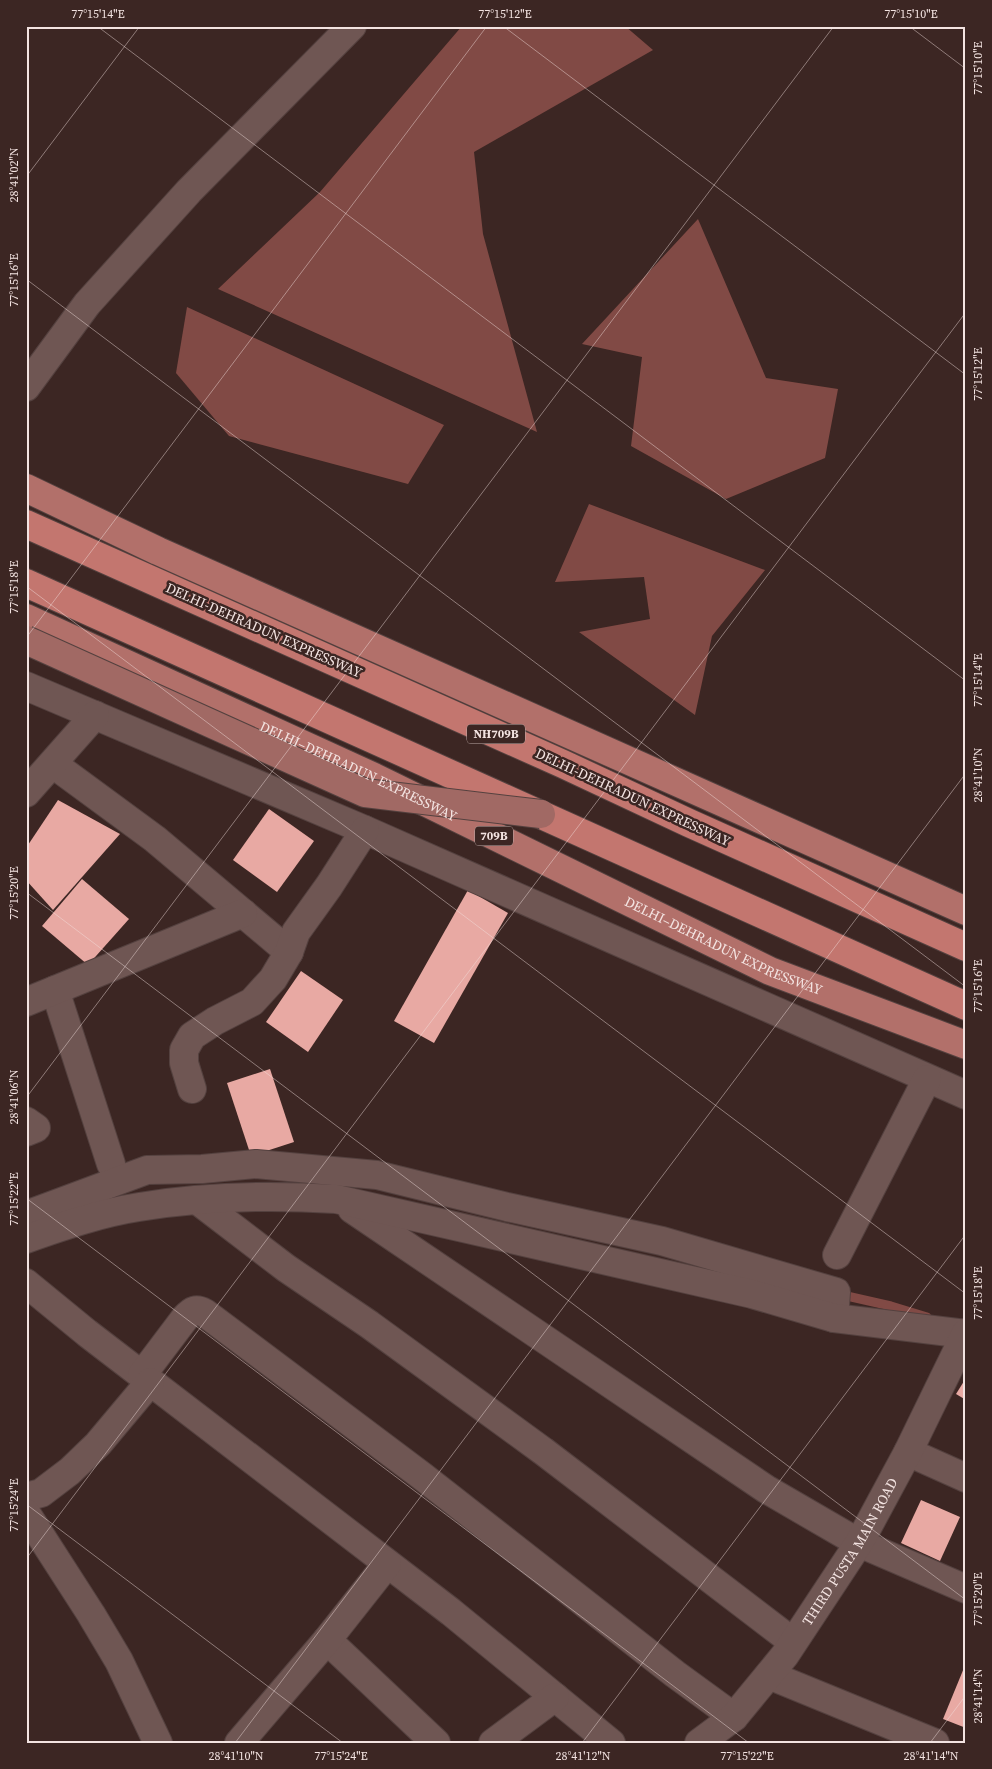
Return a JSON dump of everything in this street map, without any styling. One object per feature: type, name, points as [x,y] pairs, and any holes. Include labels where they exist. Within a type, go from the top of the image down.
[{"type":"highway","points":[[26,488],[158,551],[966,911]]},
{"type":"highway","name":"DELHI-DEHRADUN EXPRESSWAY","points":[[26,524],[966,947]]},
{"type":"highway","points":[[26,583],[966,1006]]},
{"type":"highway","name":"DELHI–DEHRADUN EXPRESSWAY","points":[[26,618],[374,777],[770,971],[966,1045]]},
{"type":"main road","points":[[26,640],[365,793],[541,814]]},
{"type":"street","points":[[26,387],[86,304],[189,191],[352,26]]},
{"type":"street","points":[[26,686],[365,830],[966,1095]]},
{"type":"street","points":[[26,794],[95,716]]},
{"type":"street","points":[[53,764],[156,839],[288,952]]},
{"type":"street","points":[[192,1090],[184,1063],[184,1050],[192,1036],[215,1021],[252,1002],[273,979],[288,952],[296,932],[329,886],[365,830]]},
{"type":"street","points":[[26,1002],[243,913]]},
{"type":"street","points":[[55,990],[111,1164]]},
{"type":"street","points":[[837,1255],[927,1079]]},
{"type":"street","points":[[26,1121],[36,1128],[26,1132]]},
{"type":"street","points":[[35,1212],[147,1170],[202,1169],[256,1164],[377,1175],[507,1207],[662,1241],[835,1306]]},
{"type":"street","points":[[26,1239],[79,1221],[138,1207],[196,1200],[293,1196],[336,1198],[752,1294],[835,1306],[966,1334]]},
{"type":"street","points":[[336,1198],[766,1489],[859,1543],[966,1589]]},
{"type":"street","points":[[196,1200],[286,1268],[370,1325],[543,1450],[793,1642]]},
{"type":"street","points":[[26,1283],[87,1333],[451,1612],[611,1743]]},
{"type":"street","points":[[158,1743],[118,1661],[91,1614],[30,1496],[70,1471],[98,1444],[192,1310],[206,1313],[429,1481],[675,1674],[734,1717]]},
{"type":"street","name":"THIRD PUSTA MAIN ROAD","points":[[698,1743],[734,1717],[769,1675],[859,1543],[908,1452],[966,1334]]},
{"type":"street","points":[[908,1452],[966,1478]]},
{"type":"street","points":[[239,1743],[327,1640],[387,1564]]},
{"type":"street","points":[[327,1640],[436,1743]]},
{"type":"street","points":[[769,1675],[934,1743]]},
{"type":"street","points":[[493,1743],[555,1697]]},
{"type":"shaded area","points":[[462,26],[625,26],[653,50],[474,152],[483,234],[537,432],[218,289],[320,192]]},
{"type":"shaded area","points":[[698,219],[766,378],[838,389],[825,458],[726,499],[631,446],[642,357],[582,344]]},
{"type":"shaded area","points":[[187,307],[444,425],[408,484],[229,436],[176,373]]},
{"type":"shaded area","points":[[589,504],[765,570],[712,636],[695,715],[579,632],[650,619],[644,577],[555,582]]},
{"type":"building","points":[[58,800],[120,834],[53,910],[26,880],[26,848]]},
{"type":"building","points":[[269,809],[314,841],[277,892],[233,860]]},
{"type":"building","points":[[82,879],[129,919],[88,965],[42,926]]},
{"type":"building","points":[[468,890],[508,913],[434,1043],[394,1021]]},
{"type":"building","points":[[301,971],[343,1000],[308,1052],[266,1022]]},
{"type":"building","points":[[270,1069],[294,1142],[251,1156],[227,1083]]},
{"type":"building","points":[[966,1378],[966,1400],[956,1394]]},
{"type":"building","points":[[921,1500],[960,1517],[940,1561],[901,1543]]},
{"type":"building","points":[[966,1663],[966,1728],[943,1719]]},
{"type":"waterway","points":[[838,1294],[891,1306],[927,1317]]}]
